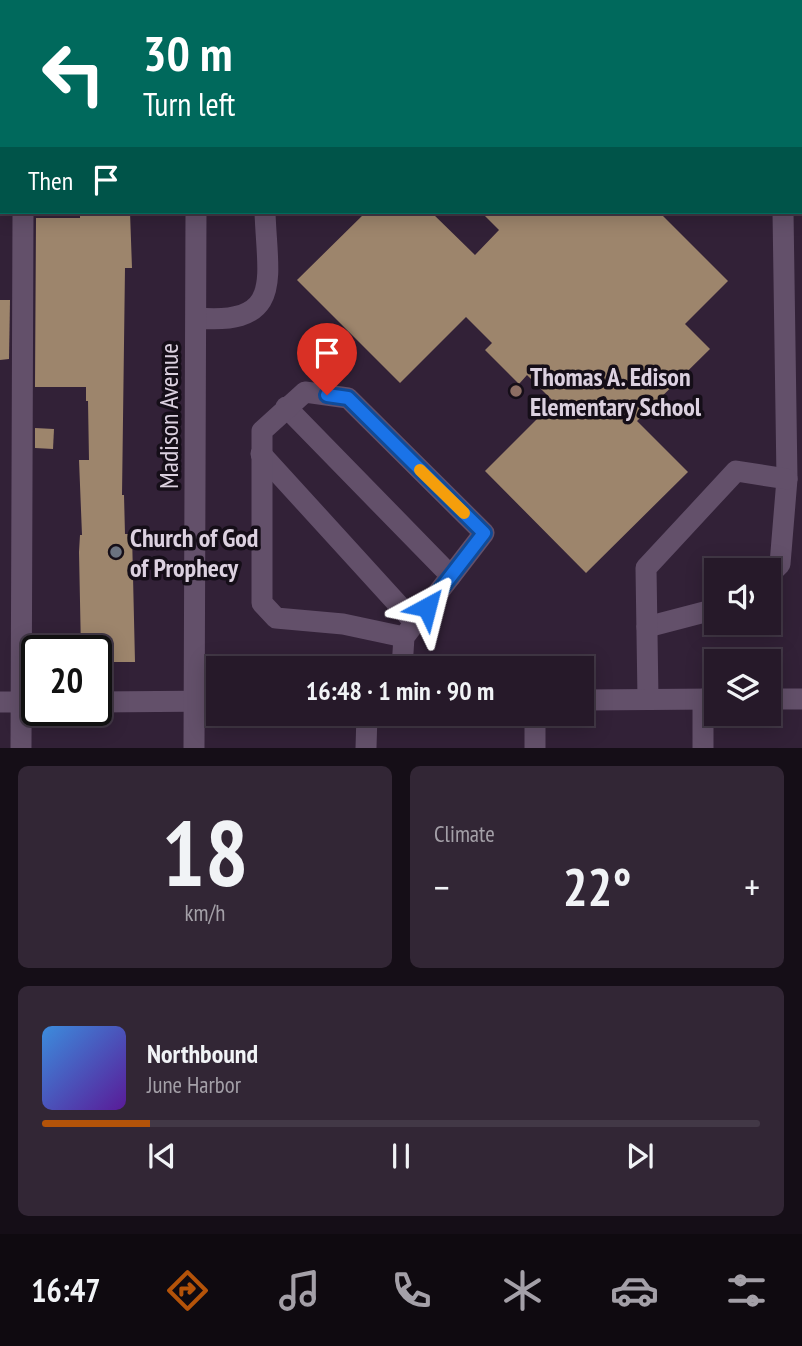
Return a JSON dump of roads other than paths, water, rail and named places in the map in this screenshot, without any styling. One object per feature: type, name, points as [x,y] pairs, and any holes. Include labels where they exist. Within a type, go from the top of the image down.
[{"type":"street","points":[[23,214],[28,635]]},
{"type":"street","name":"Madison Avenue","points":[[194,747],[196,214]]},
{"type":"street","points":[[197,318],[218,320],[244,316],[261,304],[268,288],[265,214]]},
{"type":"street","points":[[780,558],[787,479],[783,214]]},
{"type":"street","points":[[405,656],[410,630],[484,533],[348,398],[305,391],[262,431],[262,603],[276,618],[410,630]]},
{"type":"street","points":[[286,407],[451,576]]},
{"type":"street","points":[[261,454],[410,630]]},
{"type":"street","points":[[648,699],[646,569],[736,471],[787,479]]},
{"type":"street","points":[[647,627],[704,612]]},
{"type":"street","points":[[594,700],[704,699]]},
{"type":"street","points":[[781,699],[802,699]]},
{"type":"street","points":[[112,702],[206,701]]},
{"type":"street","points":[[0,702],[21,702]]},
{"type":"street","points":[[22,747],[25,726]]},
{"type":"street","points":[[366,747],[367,726]]},
{"type":"street","points":[[535,747],[536,726]]},
{"type":"street","points":[[703,747],[706,726]]},
{"type":"place","name":"Thomas A. Edison Elementary School","points":[[516,391]]},
{"type":"place","name":"Church of God of Prophecy","points":[[116,552]]}]
